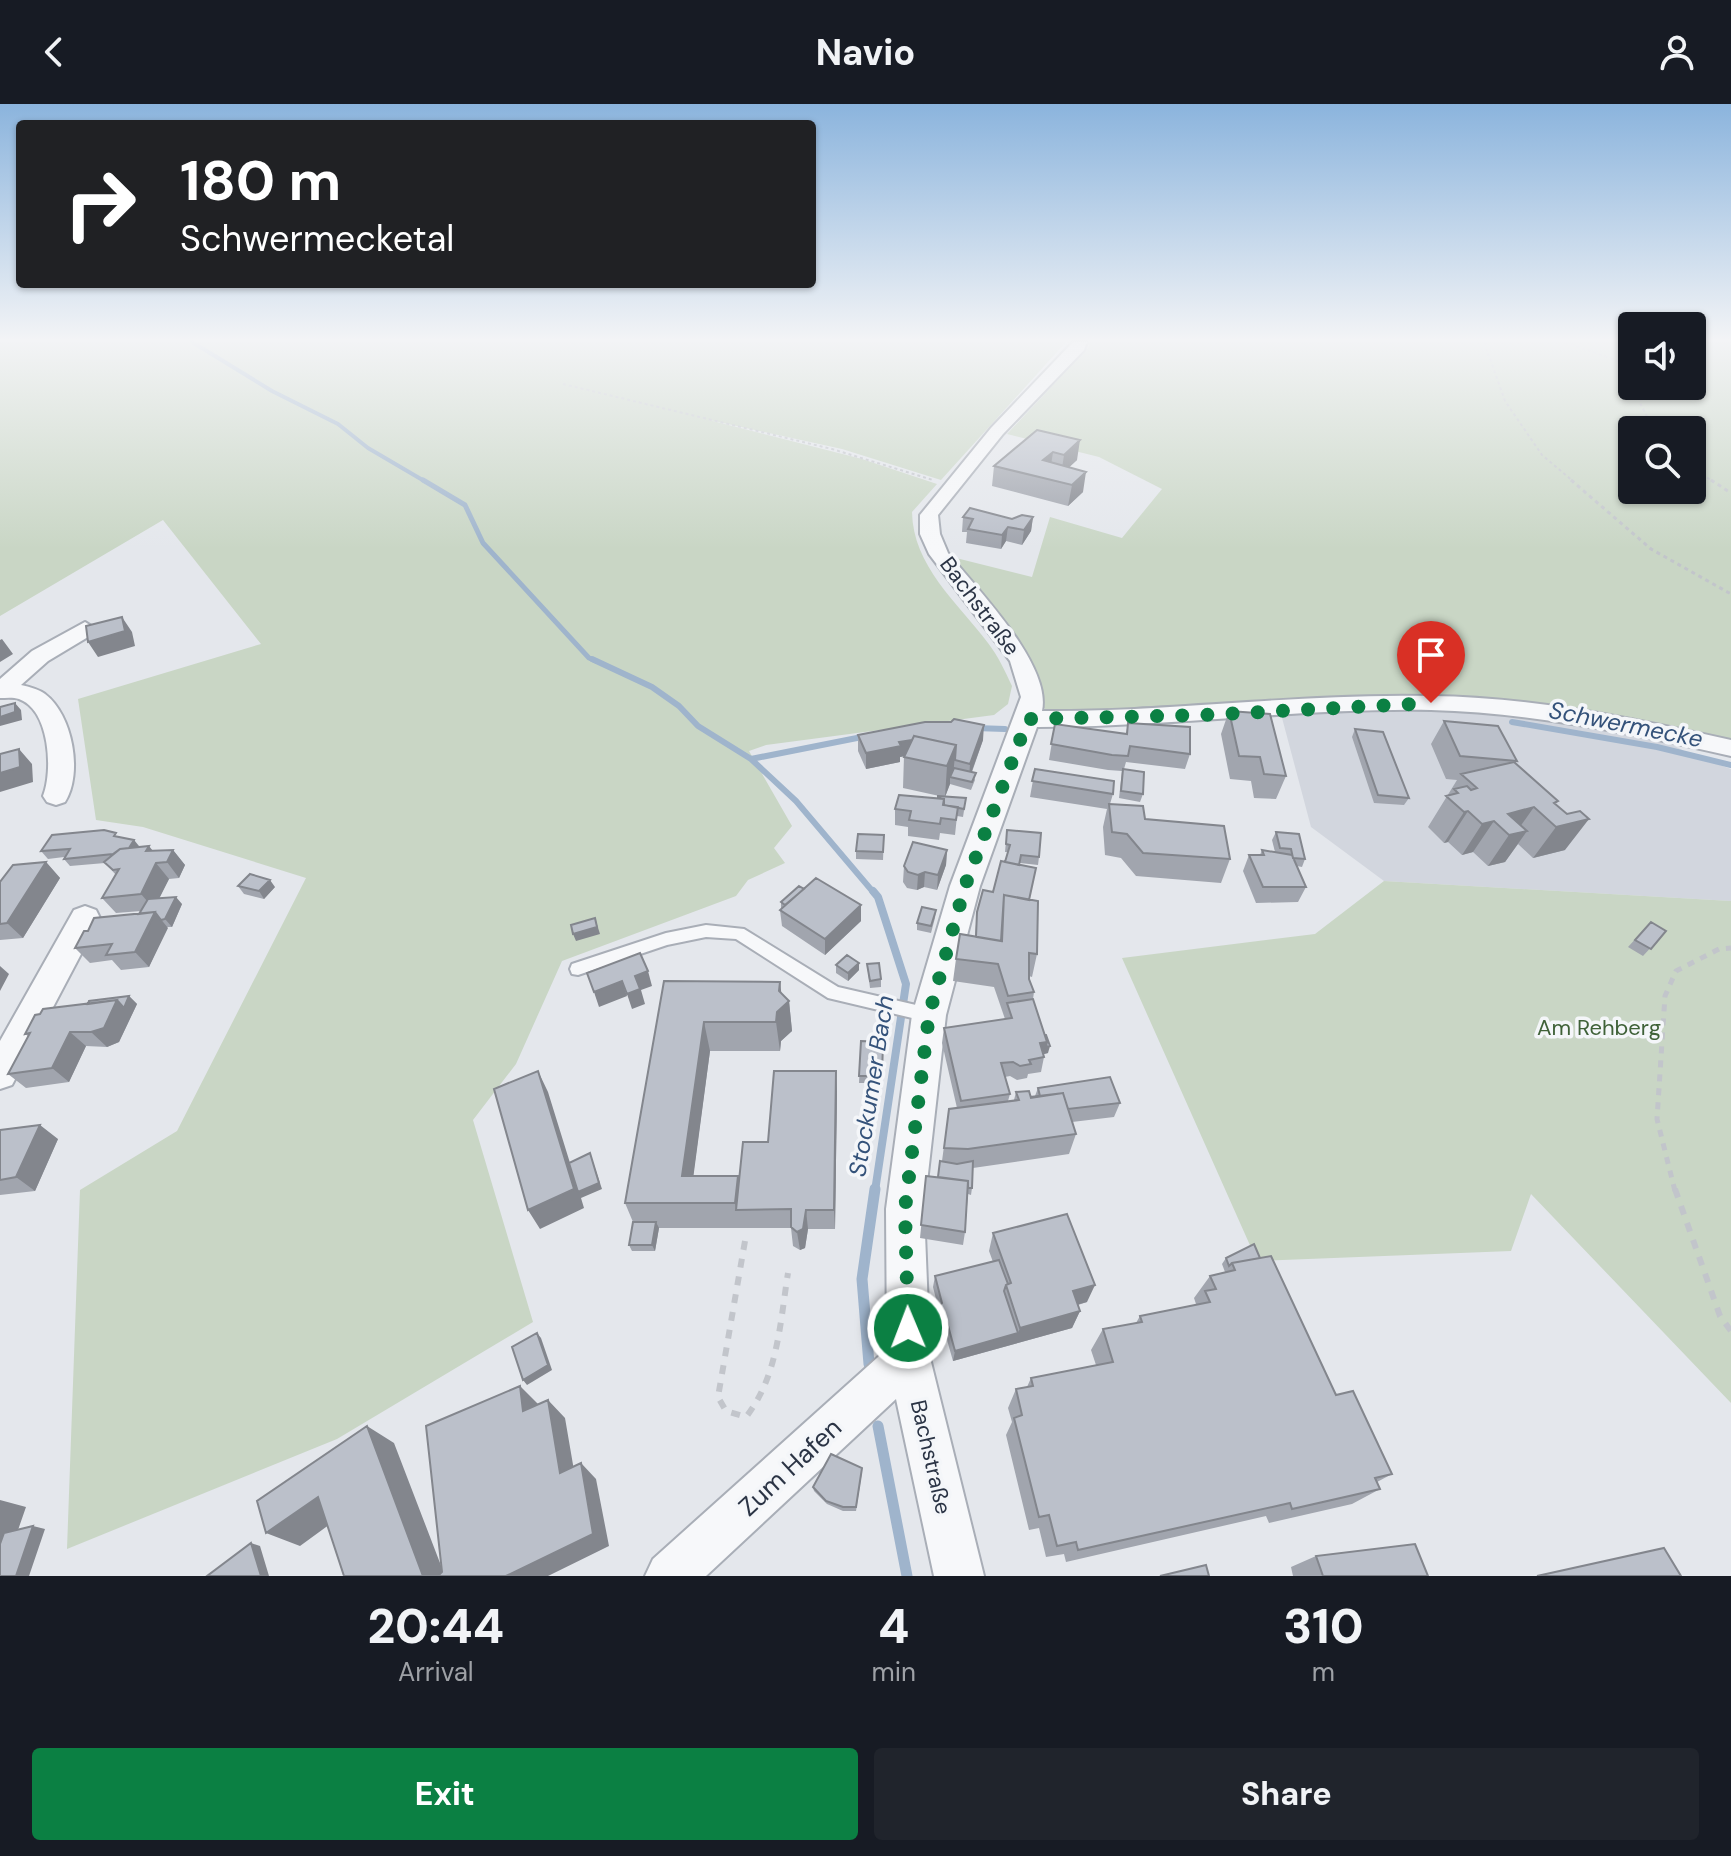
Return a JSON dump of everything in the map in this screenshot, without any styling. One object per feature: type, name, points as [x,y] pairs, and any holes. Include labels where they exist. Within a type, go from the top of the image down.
[{"type":"street","name":"Bachstraße","points":[[959,1576],[909,1358],[905,1209],[920,1012],[1028,719],[1033,697],[1021,660],[939,554],[930,534],[929,515],[1017,411]]},
{"type":"street","points":[[0,691],[40,656],[85,629]]},
{"type":"street","points":[[0,691],[13,690],[45,705],[55,725],[63,780],[56,796]]},
{"type":"street","points":[[1028,719],[1205,715],[1408,703],[1481,705],[1563,715],[1731,748]]},
{"type":"street","points":[[0,1074],[85,918]]},
{"type":"street","name":"Zum Hafen","points":[[670,1576],[909,1358]]},
{"type":"lane","points":[[578,969],[666,939],[706,931],[739,933],[834,993],[920,1012]]},
{"type":"path","points":[[673,411],[832,449],[901,468],[951,487]]},
{"type":"path","points":[[1512,411],[1542,455],[1651,549],[1731,594]]},
{"type":"path","points":[[1706,477],[1731,493]]},
{"type":"path","points":[[1731,948],[1719,949],[1676,971],[1670,983],[1665,996],[1657,1119],[1680,1210],[1720,1316],[1731,1331]]},
{"type":"path","points":[[745,1241],[718,1397],[726,1411],[746,1417],[759,1404],[768,1381],[788,1273]]},
{"type":"shaded area","points":[[1488,709],[1649,733],[1694,756],[1731,769],[1731,901],[1384,881],[1311,827],[1281,714]]},
{"type":"green space","points":[[0,411],[1004,411],[941,480],[842,449],[705,419],[862,459],[937,484],[912,512],[914,531],[928,566],[998,658],[1012,686],[1008,704],[994,715],[766,745],[749,751],[792,826],[774,848],[785,863],[748,880],[736,896],[562,961],[516,1064],[473,1120],[533,1322],[337,1439],[67,1549],[80,1190],[177,1131],[306,878],[143,827],[96,820],[78,699],[261,644],[163,520],[0,616]]},
{"type":"green space","points":[[1029,411],[1731,411],[1731,754],[1542,708],[1048,712],[1040,704],[1029,658],[948,556],[1032,577],[1050,517],[1122,538],[1162,489],[1099,457],[1007,434]]},
{"type":"green space","name":"Am Rehberg","points":[[1384,881],[1731,901],[1731,1403],[1531,1194],[1511,1251],[1257,1261],[1122,958],[1315,934]]},
{"type":"building","points":[[1037,430],[1080,440],[1064,455],[1053,452],[1043,460],[1086,472],[1072,485],[994,466]]},
{"type":"building","points":[[970,508],[1012,519],[1022,515],[1033,517],[1024,530],[1008,527],[1002,535],[968,529],[973,519],[963,517]]},
{"type":"building","points":[[122,617],[125,631],[88,642],[86,626]]},
{"type":"building","points":[[15,703],[15,712],[0,717],[0,707]]},
{"type":"building","points":[[1229,711],[1270,714],[1286,776],[1264,774],[1260,757],[1239,756]]},
{"type":"building","points":[[954,719],[984,725],[970,764],[955,760],[956,745],[914,736],[912,740],[899,742],[901,746],[866,753],[858,735],[925,722],[951,722]]},
{"type":"building","points":[[1444,721],[1498,726],[1517,761],[1460,756]]},
{"type":"building","points":[[1128,723],[1190,727],[1190,754],[1130,746],[1128,756],[1112,755],[1051,744],[1055,724],[1127,734]]},
{"type":"building","points":[[1355,729],[1383,732],[1409,798],[1378,795]]},
{"type":"building","points":[[914,736],[956,745],[947,766],[904,757]]},
{"type":"building","points":[[19,749],[20,767],[0,773],[0,754]]},
{"type":"building","points":[[1514,762],[1558,801],[1554,803],[1567,814],[1580,811],[1589,819],[1556,827],[1534,807],[1508,814],[1527,831],[1509,835],[1494,821],[1482,824],[1446,796],[1458,793],[1454,789],[1467,786],[1471,790],[1477,788],[1461,774]]},
{"type":"building","points":[[954,768],[976,773],[972,782],[950,777]]},
{"type":"building","points":[[1035,769],[1114,781],[1113,794],[1032,781]]},
{"type":"building","points":[[1123,769],[1144,772],[1143,794],[1121,791]]},
{"type":"building","points":[[899,795],[944,799],[943,805],[958,807],[956,820],[941,818],[940,824],[909,820],[911,811],[895,809]]},
{"type":"building","points":[[938,796],[966,798],[964,809],[944,805],[944,799]]},
{"type":"building","points":[[1109,804],[1143,806],[1145,819],[1224,826],[1230,859],[1143,853],[1127,834],[1112,832]]},
{"type":"building","points":[[104,830],[116,833],[114,836],[134,840],[129,848],[113,854],[64,859],[70,849],[41,851],[52,835]]},
{"type":"building","points":[[1007,830],[1041,833],[1039,857],[1021,855],[1019,865],[1005,862],[1010,845],[1006,844]]},
{"type":"building","points":[[1276,832],[1299,834],[1305,859],[1293,858],[1291,849],[1280,848]]},
{"type":"building","points":[[858,834],[884,835],[883,852],[856,851]]},
{"type":"building","points":[[913,842],[947,850],[938,875],[908,872],[904,866]]},
{"type":"building","points":[[149,846],[146,851],[173,850],[167,862],[156,863],[141,894],[102,898],[119,869],[113,870],[104,862],[120,849]]},
{"type":"building","points":[[1262,850],[1292,855],[1306,887],[1263,887],[1249,855],[1264,855]]},
{"type":"building","points":[[1001,861],[1036,868],[1029,900],[1004,895],[1001,941],[976,937],[977,912],[983,890],[993,892]]},
{"type":"building","points":[[46,862],[7,923],[0,924],[0,882],[13,865]]},
{"type":"building","points":[[250,874],[270,880],[259,891],[238,886]]},
{"type":"building","points":[[816,878],[861,905],[825,939],[780,910]]},
{"type":"building","points":[[799,886],[804,889],[785,905],[781,902]]},
{"type":"building","points":[[1004,895],[1038,901],[1037,954],[1029,953],[1029,979],[1034,992],[1008,996],[998,964],[956,959],[960,934],[1002,941]]},
{"type":"building","points":[[176,897],[165,919],[161,920],[155,912],[139,914],[148,899]]},
{"type":"building","points":[[922,907],[936,910],[931,926],[917,923]]},
{"type":"building","points":[[155,912],[135,952],[106,955],[112,944],[75,948],[94,918]]},
{"type":"building","points":[[595,918],[597,927],[573,934],[571,925]]},
{"type":"building","points":[[1651,922],[1666,931],[1651,949],[1635,940]]},
{"type":"building","points":[[640,953],[648,971],[635,976],[640,989],[627,994],[622,981],[594,992],[587,973]]},
{"type":"building","points":[[847,955],[859,963],[848,973],[836,965]]},
{"type":"building","points":[[879,963],[881,979],[870,981],[867,964]]},
{"type":"building","points":[[664,981],[780,982],[779,991],[789,1001],[777,1012],[776,1022],[704,1022],[682,1176],[738,1176],[735,1203],[625,1203]]},
{"type":"building","points":[[129,996],[124,1008],[117,1000],[88,1004],[89,1001]]},
{"type":"building","points":[[1033,999],[1047,1042],[1040,1043],[1044,1057],[1029,1060],[1031,1064],[1020,1066],[1013,1062],[1001,1063],[1010,1094],[961,1101],[944,1028],[1012,1018],[1007,1003]]},
{"type":"building","points":[[117,1000],[104,1028],[91,1032],[70,1032],[52,1068],[8,1074],[30,1033],[25,1034],[35,1015],[43,1009]]},
{"type":"building","points":[[861,1041],[883,1042],[882,1076],[859,1076]]},
{"type":"building","points":[[538,1071],[574,1189],[528,1210],[494,1089]]},
{"type":"building","points":[[774,1071],[836,1071],[834,1210],[806,1210],[803,1229],[797,1232],[791,1227],[791,1209],[736,1210],[743,1142],[768,1142]]},
{"type":"building","points":[[1110,1077],[1120,1103],[1068,1109],[1063,1093],[1040,1096],[1038,1088]]},
{"type":"building","points":[[1029,1091],[1031,1098],[1063,1093],[1076,1134],[968,1149],[944,1148],[949,1109],[1019,1100],[1016,1092]]},
{"type":"building","points":[[40,1125],[16,1177],[0,1180],[0,1130]]},
{"type":"building","points":[[590,1153],[599,1183],[578,1192],[569,1163]]},
{"type":"building","points":[[940,1161],[957,1164],[973,1161],[972,1188],[968,1188],[968,1181],[938,1177]]},
{"type":"building","points":[[926,1176],[968,1181],[965,1232],[921,1225]]},
{"type":"building","points":[[1067,1214],[1095,1285],[1073,1291],[1080,1311],[1020,1328],[1006,1285],[1011,1283],[993,1233]]},
{"type":"building","points":[[633,1222],[656,1222],[652,1245],[629,1245]]},
{"type":"building","points":[[1254,1244],[1260,1258],[1229,1266],[1226,1258]]},
{"type":"building","points":[[1271,1256],[1336,1395],[1353,1391],[1392,1474],[1375,1478],[1380,1489],[1292,1509],[1290,1503],[1078,1550],[1076,1542],[1057,1546],[1049,1515],[1039,1517],[1014,1418],[1022,1415],[1016,1389],[1033,1386],[1031,1378],[1113,1362],[1103,1329],[1142,1322],[1140,1316],[1210,1302],[1205,1291],[1216,1289],[1210,1276],[1235,1270],[1232,1263]]},
{"type":"building","points":[[999,1260],[1008,1284],[1004,1291],[1018,1333],[955,1351],[947,1322],[939,1318],[936,1309],[942,1303],[935,1276]]},
{"type":"building","points":[[537,1333],[548,1365],[523,1380],[512,1347]]},
{"type":"building","points":[[520,1386],[523,1411],[548,1400],[560,1473],[581,1463],[593,1534],[506,1576],[438,1576],[442,1572],[426,1426]]},
{"type":"building","points":[[367,1426],[423,1576],[344,1576],[318,1497],[266,1533],[257,1501]]},
{"type":"building","points":[[831,1454],[862,1468],[856,1507],[843,1507],[826,1501],[813,1487]]},
{"type":"building","points":[[33,1526],[16,1576],[0,1576],[0,1544],[4,1533]]},
{"type":"building","points":[[251,1543],[261,1576],[207,1576]]},
{"type":"building","points":[[1415,1544],[1428,1576],[1323,1576],[1316,1556]]},
{"type":"building","points":[[1664,1548],[1681,1576],[1537,1576]]},
{"type":"building","points":[[1206,1565],[1209,1576],[1160,1576]]},
{"type":"waterway","name":"Stockumer Bach","points":[[311,411],[338,424],[368,448],[426,482]]},
{"type":"waterway","name":"Stockumer Bach","points":[[423,480],[465,505],[483,543],[589,658],[596,661]]},
{"type":"waterway","name":"Stockumer Bach","points":[[592,659],[652,687],[679,706],[698,726],[751,759]]},
{"type":"waterway","name":"Schwermecke","points":[[1512,722],[1657,747],[1731,765]]},
{"type":"waterway","name":"Schwermecke","points":[[975,728],[1005,729]]},
{"type":"waterway","name":"Schwermecke","points":[[751,759],[867,736]]},
{"type":"waterway","name":"Stockumer Bach","points":[[751,759],[796,801],[874,893]]},
{"type":"waterway","name":"Stockumer Bach","points":[[873,891],[878,897],[906,984],[875,1191]]},
{"type":"waterway","name":"Stockumer Bach","points":[[869,1364],[862,1279],[875,1189]]},
{"type":"waterway","name":"Stockumer Bach","points":[[878,1426],[907,1576]]},
{"type":"route","points":[[908,1328],[905,1209],[929,1015],[965,886],[1028,719],[1205,715],[1431,703]]}]
